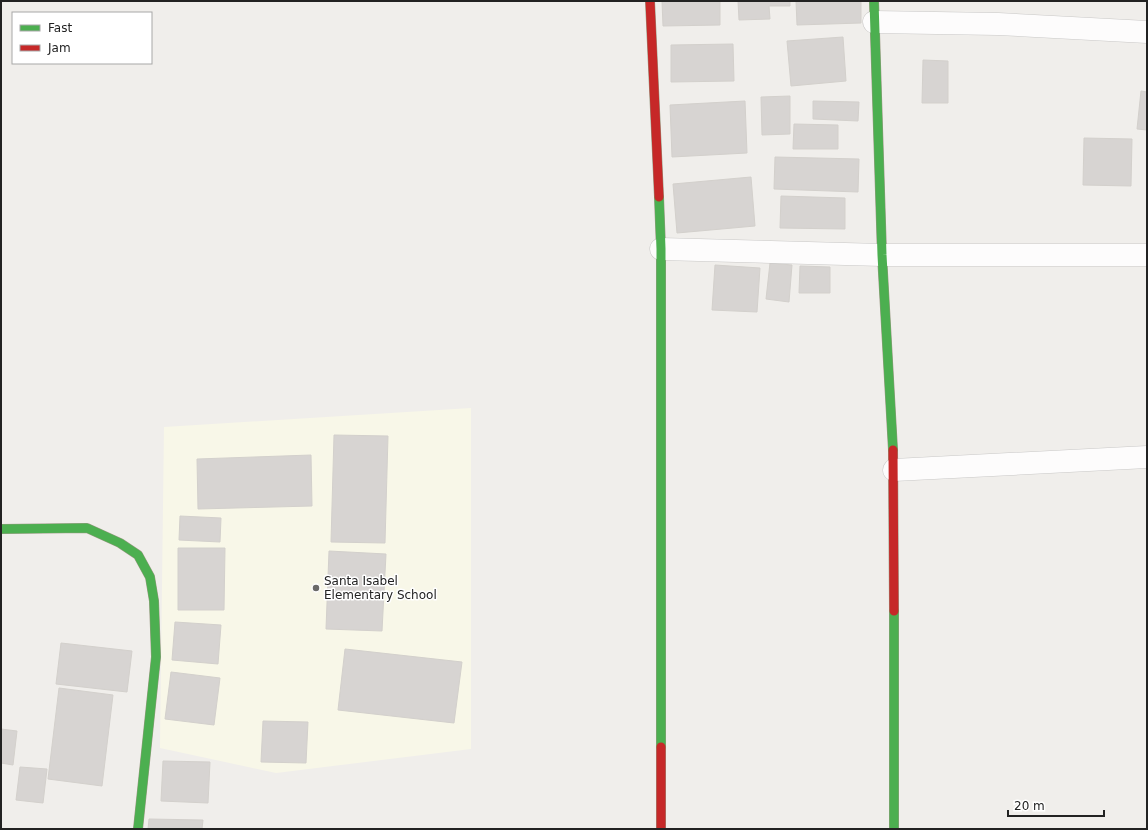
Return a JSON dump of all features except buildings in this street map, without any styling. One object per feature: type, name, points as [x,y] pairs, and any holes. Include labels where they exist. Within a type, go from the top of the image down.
[{"type":"street","points":[[650,1],[661,249],[662,829]]},
{"type":"street","points":[[894,829],[894,470],[882,255],[874,11],[998,24],[1147,32]]},
{"type":"street","points":[[661,249],[882,255],[1147,255]]},
{"type":"street","points":[[894,470],[1147,457]]},
{"type":"street","points":[[1,529],[88,528],[120,543],[138,555],[150,577],[154,601],[156,657],[138,829]]},
{"type":"shaded area","name":"Santa Isabel Elementary School","points":[[471,408],[471,749],[276,773],[160,748],[164,427]]},
{"type":"traffic: fast","points":[[874,1],[882,255],[893,450]]},
{"type":"traffic: fast","points":[[659,197],[661,249],[661,747]]},
{"type":"traffic: fast","points":[[1,529],[87,528],[120,543],[138,555],[150,577],[154,601],[156,657],[138,829]]},
{"type":"traffic: fast","points":[[894,611],[894,829]]},
{"type":"traffic: jam","points":[[650,1],[659,197]]},
{"type":"traffic: jam","points":[[893,450],[894,611]]},
{"type":"traffic: jam","points":[[661,747],[661,829]]},
{"type":"place","name":"Santa Isabel Elementary School","points":[[316,588]]}]
